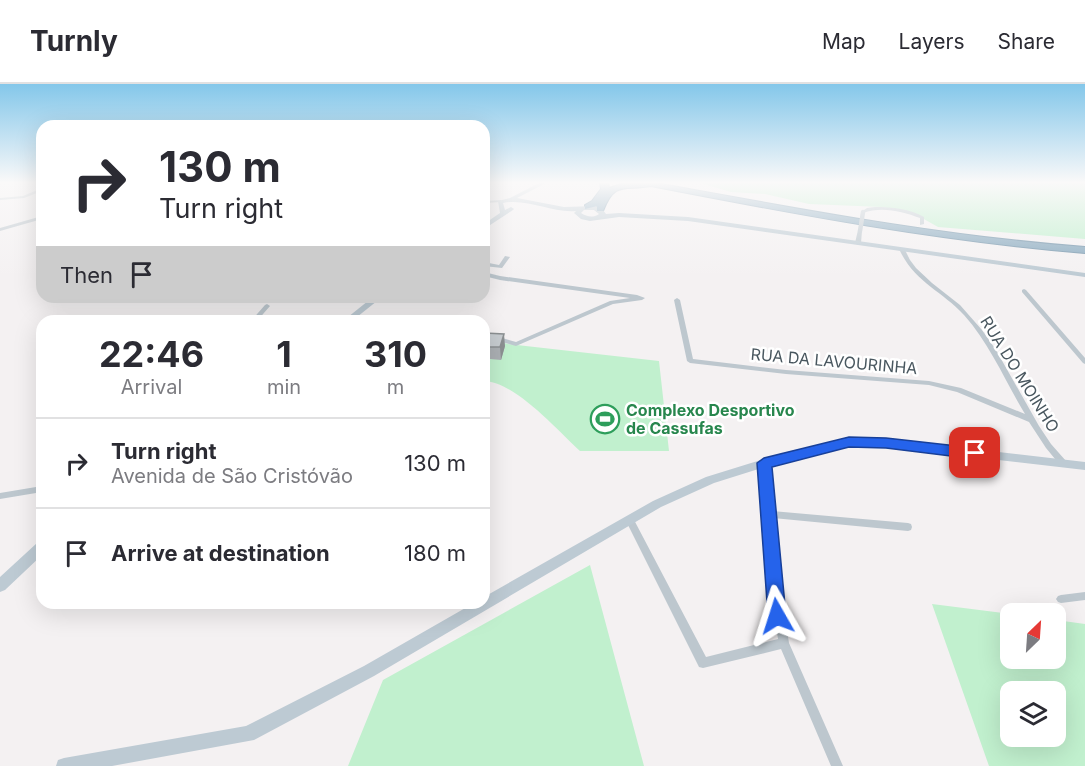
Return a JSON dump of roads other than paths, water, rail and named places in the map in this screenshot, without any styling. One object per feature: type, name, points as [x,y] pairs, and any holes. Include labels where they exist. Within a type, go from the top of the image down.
[{"type":"highway","points":[[824,214],[917,231],[1085,250]]},
{"type":"highway","points":[[836,214],[906,226],[1016,240],[1085,245]]},
{"type":"main road","points":[[583,214],[585,218],[598,214]]},
{"type":"main road","points":[[608,214],[688,219],[1085,275]]},
{"type":"main road","points":[[355,315],[370,303]]},
{"type":"main road","points":[[490,601],[657,504],[710,480],[764,463],[849,442],[886,443],[1085,466]]},
{"type":"main road","points":[[0,586],[36,553]]},
{"type":"main road","points":[[64,766],[248,734],[369,671],[477,609]]},
{"type":"street","points":[[858,243],[863,214]]},
{"type":"street","points":[[914,214],[922,217],[922,224]]},
{"type":"street","points":[[0,233],[36,219]]},
{"type":"street","name":"RUA DO MOINHO","points":[[902,249],[906,261],[918,274],[964,312],[978,329],[1031,420],[1063,464]]},
{"type":"street","points":[[490,265],[500,267],[507,257]]},
{"type":"street","points":[[490,276],[642,298],[612,302],[516,344],[490,337]]},
{"type":"street","points":[[1024,291],[1085,362]]},
{"type":"street","name":"RUA DA LAVOURINHA","points":[[677,300],[690,361],[786,372],[930,383],[959,390],[1031,420]]},
{"type":"street","points":[[259,315],[267,306]]},
{"type":"street","points":[[764,463],[770,514],[772,567],[783,643],[837,766]]},
{"type":"street","points":[[0,496],[36,490]]},
{"type":"street","points":[[770,514],[908,527]]},
{"type":"street","points":[[630,521],[703,663],[783,643]]},
{"type":"street","points":[[1061,599],[1085,596]]},
{"type":"place","name":"Complexo Desportivo de Cassufas","points":[[605,419]]}]
